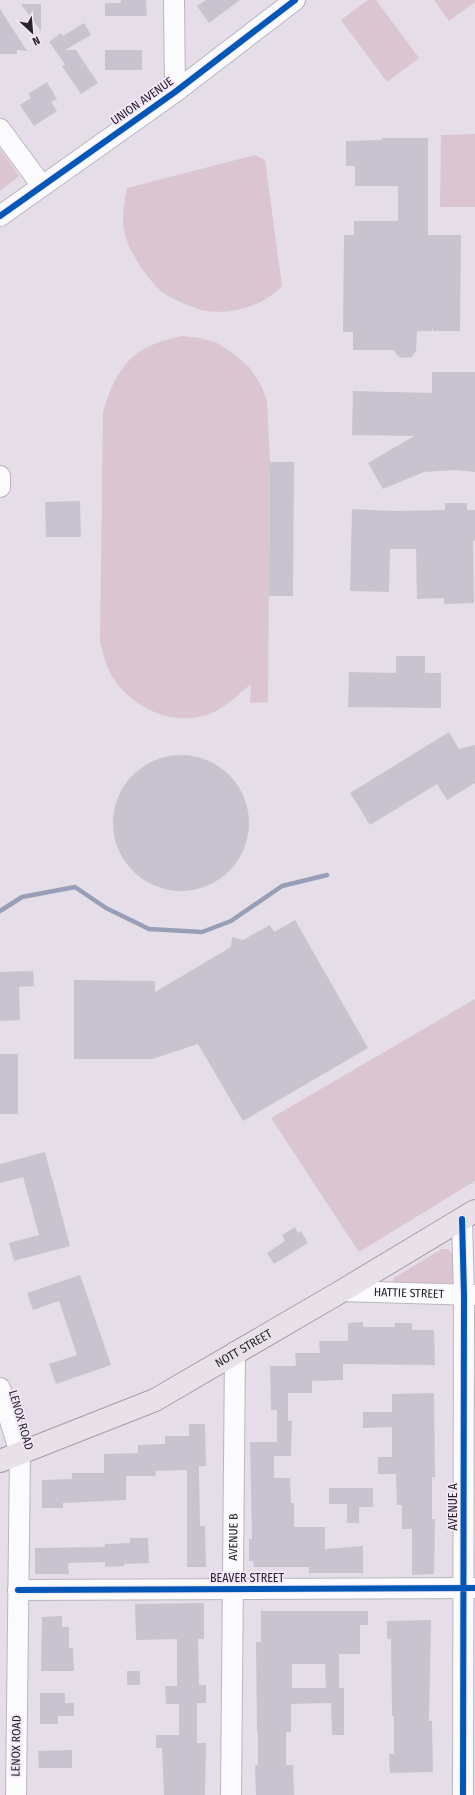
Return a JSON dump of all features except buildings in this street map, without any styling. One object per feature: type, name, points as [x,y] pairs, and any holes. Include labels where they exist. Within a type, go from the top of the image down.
[{"type":"main road","name":"NOTT STREET","points":[[0,1461],[154,1400],[342,1291],[469,1215]]},
{"type":"street","points":[[174,0],[175,92]]},
{"type":"street","name":"UNION AVENUE","points":[[0,216],[175,92],[295,0]]},
{"type":"street","points":[[0,130],[42,186]]},
{"type":"street","points":[[0,476],[0,487]]},
{"type":"street","name":"AVENUE A","points":[[463,1795],[469,1588],[469,1215]]},
{"type":"street","name":"HATTIE STREET","points":[[342,1291],[470,1295]]},
{"type":"street","name":"AVENUE B","points":[[231,1795],[235,1352]]},
{"type":"street","name":"LENOX ROAD","points":[[0,1388],[20,1453],[16,1795]]},
{"type":"street","name":"BEAVER STREET","points":[[18,1590],[469,1588]]},
{"type":"shaded area","points":[[368,0],[376,0],[419,58],[387,82],[341,20]]},
{"type":"shaded area","points":[[434,0],[475,0],[475,2],[449,21]]},
{"type":"shaded area","points":[[475,134],[475,207],[440,207],[441,135]]},
{"type":"shaded area","points":[[0,149],[19,176],[0,191]]},
{"type":"shaded area","points":[[255,155],[265,160],[282,286],[267,298],[248,307],[238,310],[217,312],[197,309],[165,294],[153,283],[140,267],[127,241],[123,217],[127,188]]},
{"type":"shaded area","points":[[182,336],[200,338],[217,343],[235,355],[250,368],[262,387],[267,402],[270,462],[268,702],[250,703],[251,684],[229,703],[214,712],[200,717],[186,718],[172,717],[158,713],[133,699],[113,678],[108,669],[100,641],[103,412],[114,382],[129,360],[151,345]]},
{"type":"shaded area","points":[[475,999],[475,1181],[359,1252],[271,1118]]},
{"type":"shaded area","points":[[442,1249],[448,1249],[455,1257],[455,1285],[394,1283],[394,1278]]},
{"type":"waterway","points":[[0,911],[22,897],[75,887],[106,908],[149,929],[202,932],[231,921],[282,886],[327,875]]},
{"type":"cycle path","points":[[0,216],[175,92],[295,0]]},
{"type":"cycle path","points":[[462,1219],[464,1295],[463,1795]]},
{"type":"cycle path","points":[[18,1590],[475,1588]]}]
